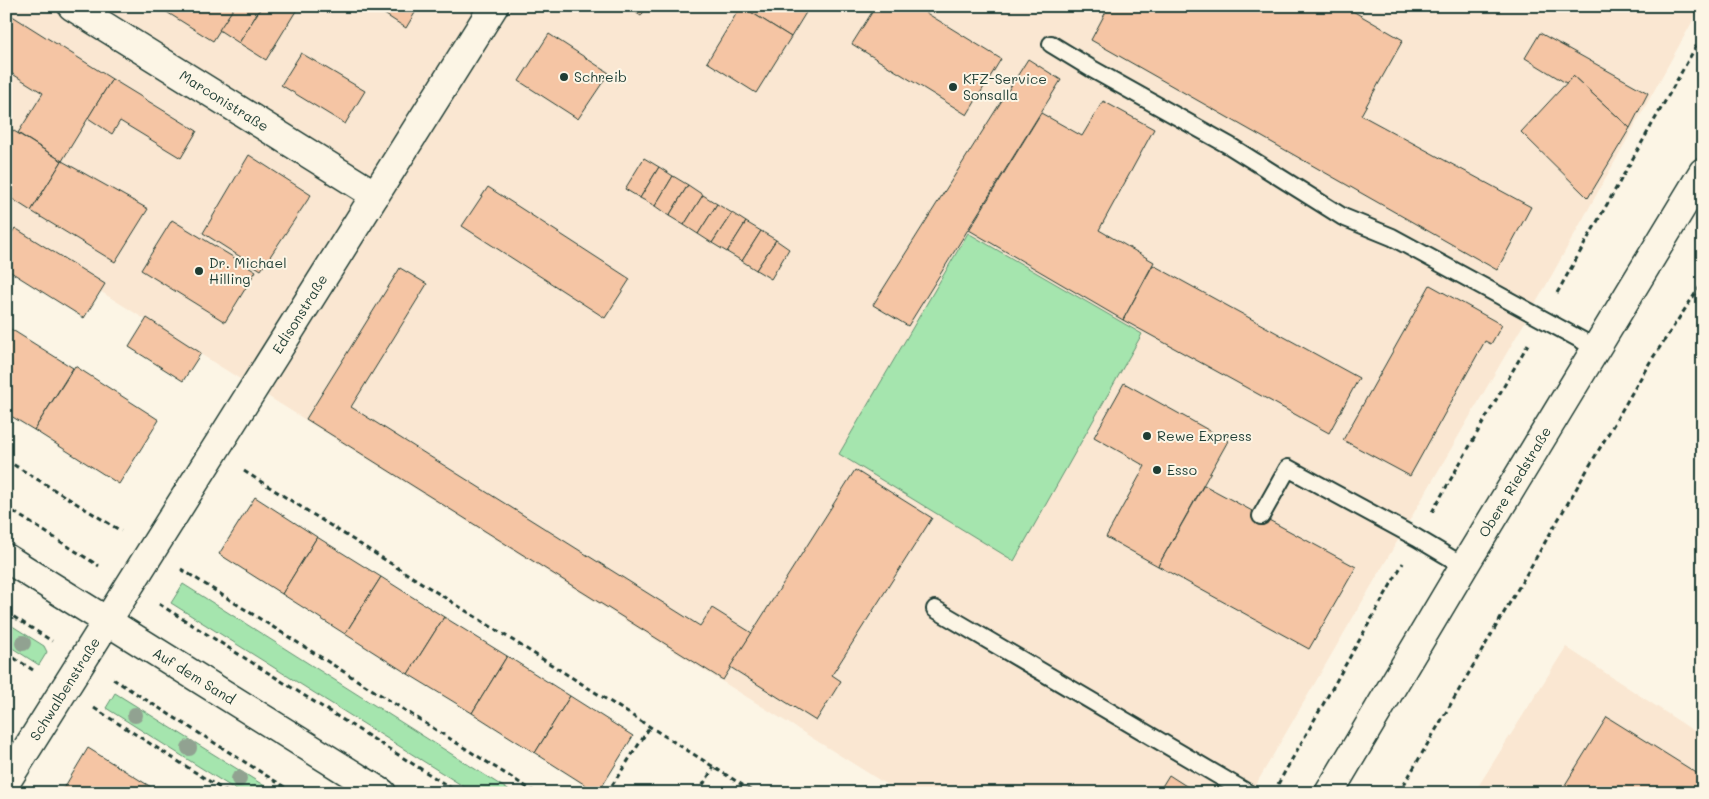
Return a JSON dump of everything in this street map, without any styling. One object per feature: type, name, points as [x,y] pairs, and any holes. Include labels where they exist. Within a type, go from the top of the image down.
[{"type":"street","name":"Marconistraße","points":[[73,6],[375,195]]},
{"type":"street","name":"Edisonstraße","points":[[108,622],[494,6]]},
{"type":"street","name":"Obere Riedstraße","points":[[1330,793],[1464,566],[1703,172]]},
{"type":"street","name":"Auf dem Sand","points":[[6,558],[382,793]]},
{"type":"street","name":"Schwalbenstraße","points":[[6,782],[108,622]]},
{"type":"lane","points":[[1052,44],[1092,69],[1230,146],[1342,217],[1392,237],[1596,348]]},
{"type":"lane","points":[[1261,516],[1288,468],[1417,538],[1464,566]]},
{"type":"lane","points":[[935,608],[1248,793]]},
{"type":"path","points":[[1277,785],[1703,34]]},
{"type":"path","points":[[1399,793],[1650,362],[1703,282]]},
{"type":"path","points":[[214,452],[755,793]]},
{"type":"path","points":[[6,460],[536,793]]},
{"type":"path","points":[[6,507],[459,793]]},
{"type":"path","points":[[6,612],[294,793]]},
{"type":"path","points":[[6,653],[228,793]]},
{"type":"path","points":[[607,793],[650,727]]},
{"type":"path","points":[[698,793],[714,767]]},
{"type":"shaded area","points":[[6,6],[1701,6],[1548,282],[1251,793],[900,793],[6,232]]},
{"type":"shaded area","points":[[1566,647],[1703,737],[1703,793],[1474,793]]},
{"type":"green space","points":[[968,233],[1142,334],[1014,561],[839,454]]},
{"type":"green space","points":[[183,584],[513,793],[474,793],[171,603]]},
{"type":"green space","points":[[6,622],[44,646],[47,652],[39,665],[6,644]]},
{"type":"green space","points":[[115,693],[276,793],[241,793],[106,708]]},
{"type":"building","points":[[157,6],[235,6],[213,41]]},
{"type":"building","points":[[235,6],[262,6],[239,43],[219,30]]},
{"type":"building","points":[[262,6],[299,6],[266,60],[239,43]]},
{"type":"building","points":[[372,6],[419,6],[406,28]]},
{"type":"building","points":[[626,6],[647,6],[641,16]]},
{"type":"building","points":[[741,6],[810,6],[791,37]]},
{"type":"building","points":[[741,6],[791,37],[756,93],[707,62]]},
{"type":"building","name":"KFZ-Service Sonsalla","points":[[876,6],[915,6],[1001,59],[967,115],[852,44]]},
{"type":"building","points":[[1109,6],[1344,6],[1403,40],[1361,115],[1531,207],[1497,270],[1091,40]]},
{"type":"building","points":[[6,12],[112,79],[62,161],[18,133],[43,93],[6,70]]},
{"type":"building","points":[[1540,33],[1648,93],[1630,128],[1573,76],[1566,83],[1525,58]]},
{"type":"building","name":"Schreib","points":[[549,34],[609,73],[578,119],[519,81]]},
{"type":"building","points":[[301,53],[365,91],[345,124],[281,85]]},
{"type":"building","points":[[1028,59],[1061,80],[908,326],[873,305]]},
{"type":"building","points":[[1573,76],[1630,128],[1588,198],[1521,132]]},
{"type":"building","points":[[112,79],[197,131],[181,158],[120,121],[112,134],[88,118]]},
{"type":"building","points":[[1103,101],[1154,129],[1099,230],[1154,262],[1123,320],[969,230],[1041,113],[1082,136]]},
{"type":"building","points":[[6,126],[62,161],[31,211],[6,195]]},
{"type":"building","points":[[249,155],[311,195],[261,270],[203,233]]},
{"type":"building","points":[[644,158],[659,167],[640,198],[625,189]]},
{"type":"building","points":[[62,161],[148,209],[115,262],[31,211]]},
{"type":"building","points":[[659,167],[673,176],[655,206],[640,198]]},
{"type":"building","points":[[673,176],[688,185],[669,216],[655,206]]},
{"type":"building","points":[[688,185],[703,195],[684,225],[669,216]]},
{"type":"building","points":[[488,187],[630,279],[605,318],[462,226]]},
{"type":"building","points":[[703,195],[717,204],[698,234],[684,225]]},
{"type":"building","points":[[717,204],[732,213],[712,243],[698,234]]},
{"type":"building","points":[[732,213],[746,222],[727,252],[712,243]]},
{"type":"building","name":"Dr. Michael Hilling","points":[[172,220],[256,271],[225,322],[141,270]]},
{"type":"building","points":[[746,222],[761,231],[742,261],[727,252]]},
{"type":"building","points":[[15,228],[105,284],[84,318],[6,269],[6,242]]},
{"type":"building","points":[[761,231],[776,240],[756,270],[742,261]]},
{"type":"building","points":[[776,240],[789,249],[771,279],[756,270]]},
{"type":"building","points":[[1153,265],[1359,378],[1329,433],[1123,320]]},
{"type":"building","points":[[400,268],[427,284],[351,407],[700,626],[712,608],[752,633],[723,680],[306,419]]},
{"type":"building","points":[[1430,285],[1502,325],[1491,344],[1485,341],[1410,476],[1343,440]]},
{"type":"building","points":[[147,318],[201,353],[183,381],[129,347]]},
{"type":"building","points":[[6,326],[73,368],[34,430],[6,413]]},
{"type":"building","points":[[75,366],[159,420],[119,484],[34,430]]},
{"type":"building","points":[[1124,383],[1228,441],[1158,566],[1106,537],[1145,466],[1094,437]]},
{"type":"building","points":[[855,470],[932,518],[832,675],[841,681],[816,721],[730,667]]},
{"type":"building","points":[[1204,485],[1356,567],[1309,649],[1158,566]]},
{"type":"building","points":[[255,497],[317,537],[282,594],[219,554]]},
{"type":"building","points":[[317,537],[381,577],[345,634],[282,594]]},
{"type":"building","points":[[381,577],[444,617],[408,674],[345,634]]},
{"type":"building","points":[[444,617],[507,656],[472,713],[408,674]]},
{"type":"building","points":[[507,656],[570,696],[535,753],[472,713]]},
{"type":"building","points":[[570,696],[633,736],[598,793],[535,753]]},
{"type":"building","points":[[1607,717],[1703,777],[1703,793],[1560,793]]},
{"type":"building","points":[[88,748],[151,787],[148,793],[61,793]]},
{"type":"building","points":[[1169,775],[1197,793],[1158,793]]},
{"type":"place","name":"Schreib","points":[[564,77]]},
{"type":"place","name":"KFZ-Service Sonsalla","points":[[953,87]]},
{"type":"place","name":"Dr. Michael Hilling","points":[[199,271]]},
{"type":"place","name":"Rewe Express","points":[[1147,436]]},
{"type":"place","name":"Esso","points":[[1157,470]]}]
